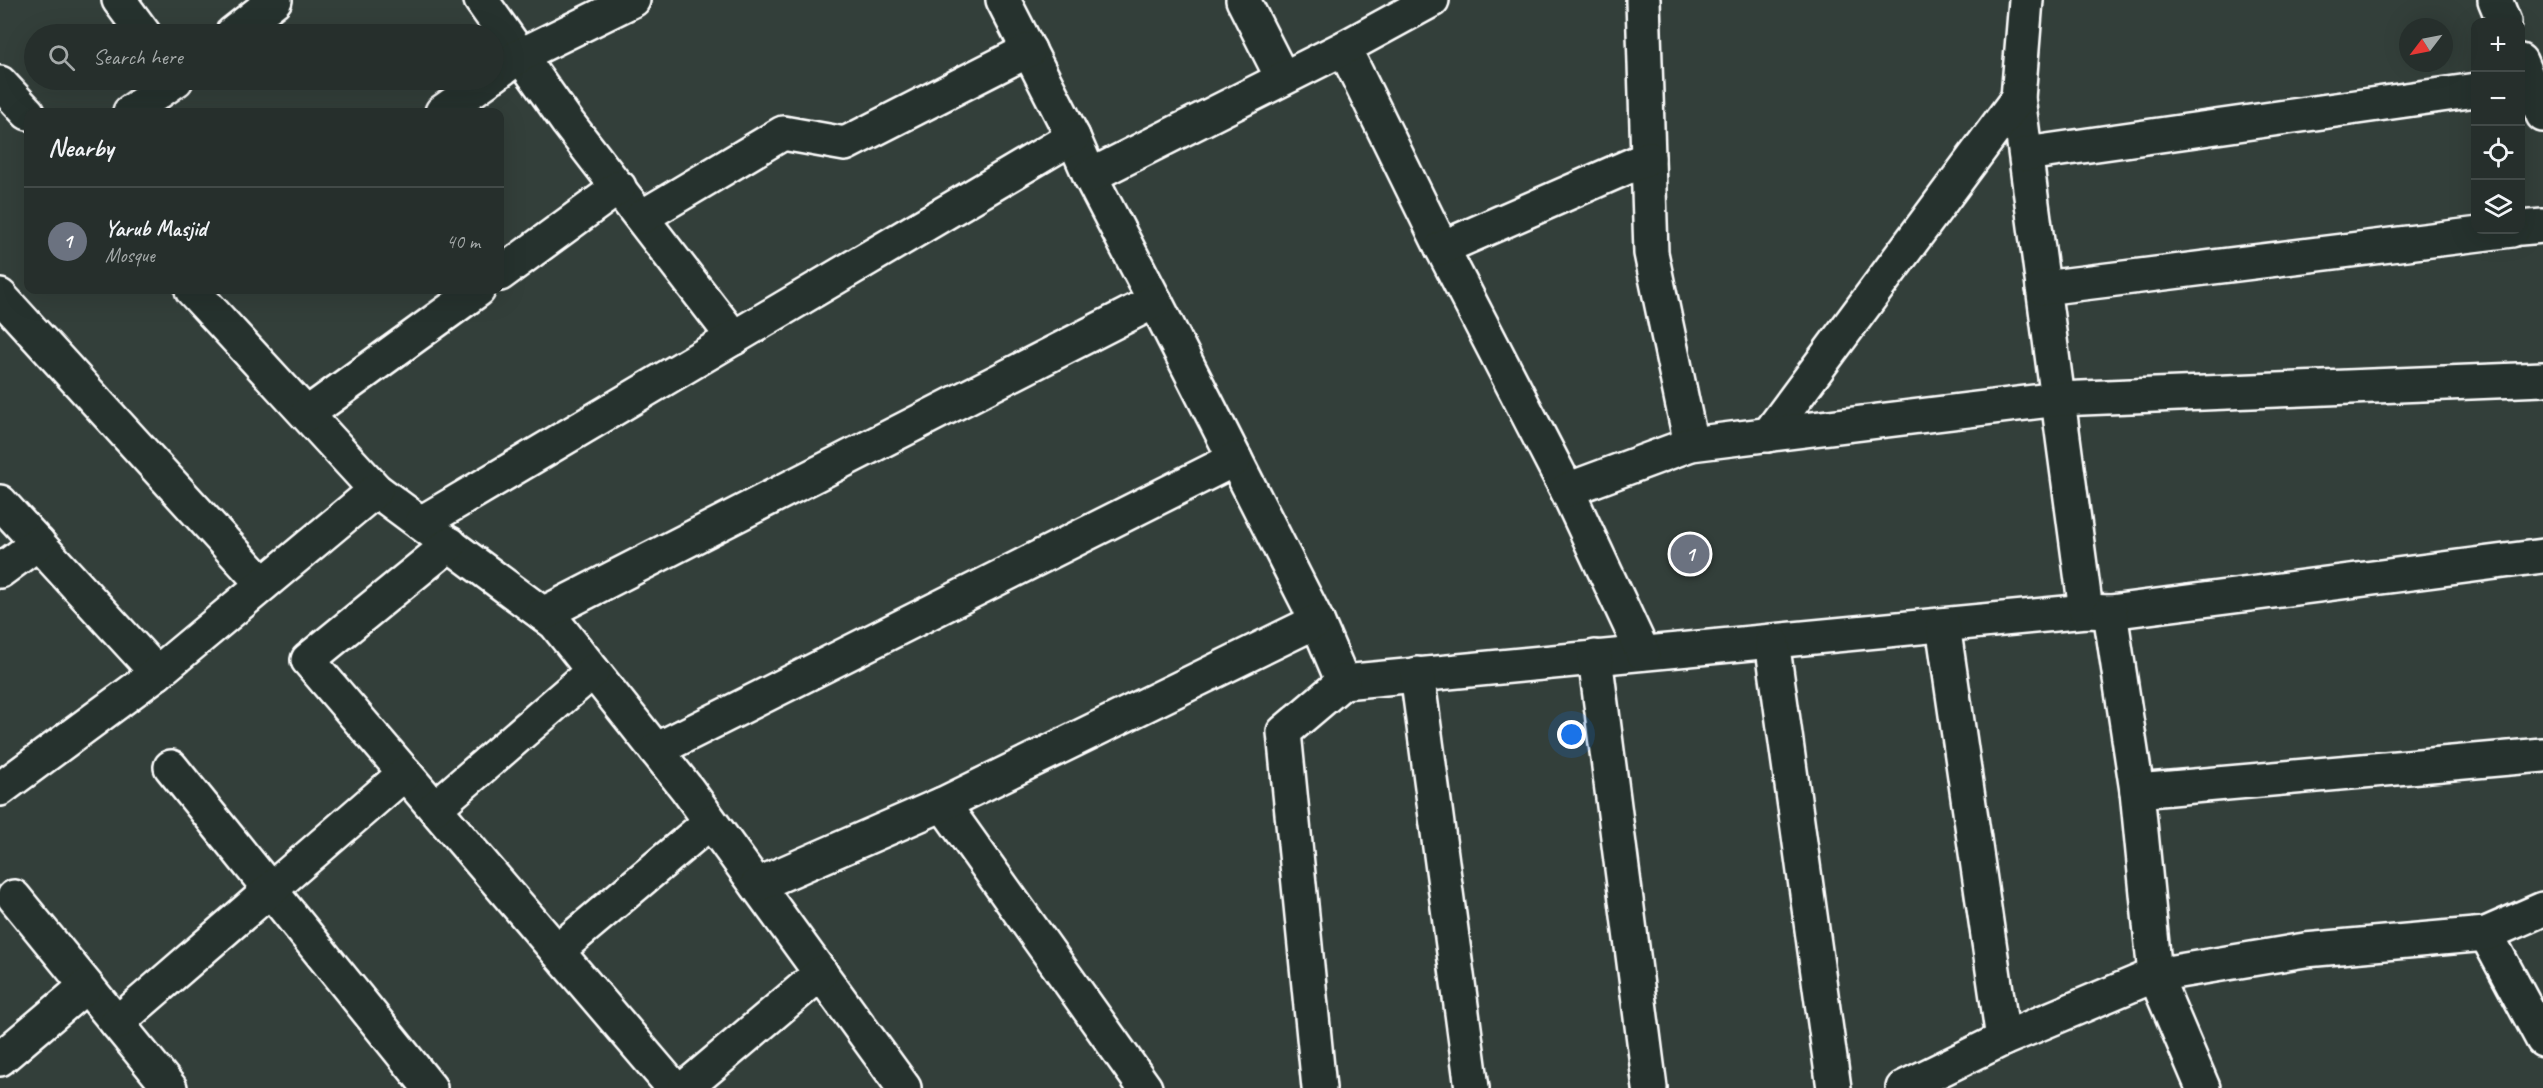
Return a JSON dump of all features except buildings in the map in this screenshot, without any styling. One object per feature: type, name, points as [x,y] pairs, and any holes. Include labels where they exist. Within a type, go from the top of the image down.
[{"type":"street","points":[[119,0],[137,24]]},
{"type":"street","points":[[245,24],[275,0]]},
{"type":"street","points":[[481,0],[497,24]]},
{"type":"street","points":[[504,67],[519,56],[633,0]]},
{"type":"street","points":[[1003,0],[1317,621],[1343,682]]},
{"type":"street","points":[[1243,0],[1282,77]]},
{"type":"street","points":[[1090,176],[1282,77],[1344,48],[1432,0]]},
{"type":"street","points":[[1643,0],[1651,253],[1691,444]]},
{"type":"street","points":[[2026,0],[2018,98],[2058,399],[2098,612],[2137,791],[2155,975],[2202,1088]]},
{"type":"street","points":[[2495,0],[2502,18]]},
{"type":"street","points":[[504,34],[734,338]]},
{"type":"street","points":[[1344,48],[1442,248],[1567,490],[1643,653]]},
{"type":"street","points":[[642,217],[783,133],[845,144],[1029,50]]},
{"type":"street","points":[[2525,79],[2543,115]]},
{"type":"street","points":[[0,83],[24,109]]},
{"type":"street","points":[[136,108],[162,90]]},
{"type":"street","points":[[448,108],[473,90]]},
{"type":"street","points":[[2026,154],[2471,91]]},
{"type":"street","points":[[1768,435],[2018,98]]},
{"type":"street","points":[[421,523],[1073,137]]},
{"type":"street","points":[[1442,248],[1648,158]]},
{"type":"street","points":[[504,271],[619,187]]},
{"type":"street","points":[[2525,228],[2543,226]]},
{"type":"street","points":[[2043,288],[2480,234]]},
{"type":"street","points":[[199,294],[376,490],[555,623],[656,750],[904,1088]]},
{"type":"street","points":[[307,414],[472,294]]},
{"type":"street","points":[[0,296],[263,584]]},
{"type":"street","points":[[543,614],[1155,300]]},
{"type":"street","points":[[1567,490],[1691,444],[2058,399],[2543,379]]},
{"type":"street","points":[[656,750],[1236,459]]},
{"type":"street","points":[[0,789],[157,673],[376,490]]},
{"type":"street","points":[[0,502],[157,673]]},
{"type":"street","points":[[0,571],[38,543]]},
{"type":"street","points":[[450,544],[308,660],[674,1088]]},
{"type":"street","points":[[1319,1088],[1284,732],[1343,682],[2098,612],[2543,556]]},
{"type":"street","points":[[757,885],[943,804],[1317,621]]},
{"type":"street","points":[[1943,625],[2003,1039]]},
{"type":"street","points":[[1772,641],[1834,1088]]},
{"type":"street","points":[[1595,657],[1650,1088]]},
{"type":"street","points":[[435,808],[593,671]]},
{"type":"street","points":[[1417,674],[1472,1088]]},
{"type":"street","points":[[2137,791],[2543,755]]},
{"type":"street","points":[[171,767],[430,1088]]},
{"type":"street","points":[[117,1023],[405,773]]},
{"type":"street","points":[[943,804],[1144,1088]]},
{"type":"street","points":[[556,951],[710,822]]},
{"type":"street","points":[[14,897],[170,1088]]},
{"type":"street","points":[[1903,1088],[2003,1039],[2155,975],[2305,950],[2486,934],[2543,909]]},
{"type":"street","points":[[2486,934],[2543,1040]]},
{"type":"street","points":[[684,1088],[821,973]]},
{"type":"street","points":[[0,1059],[86,986]]},
{"type":"place","name":"Yarub Masjid","points":[[1690,554]]}]
